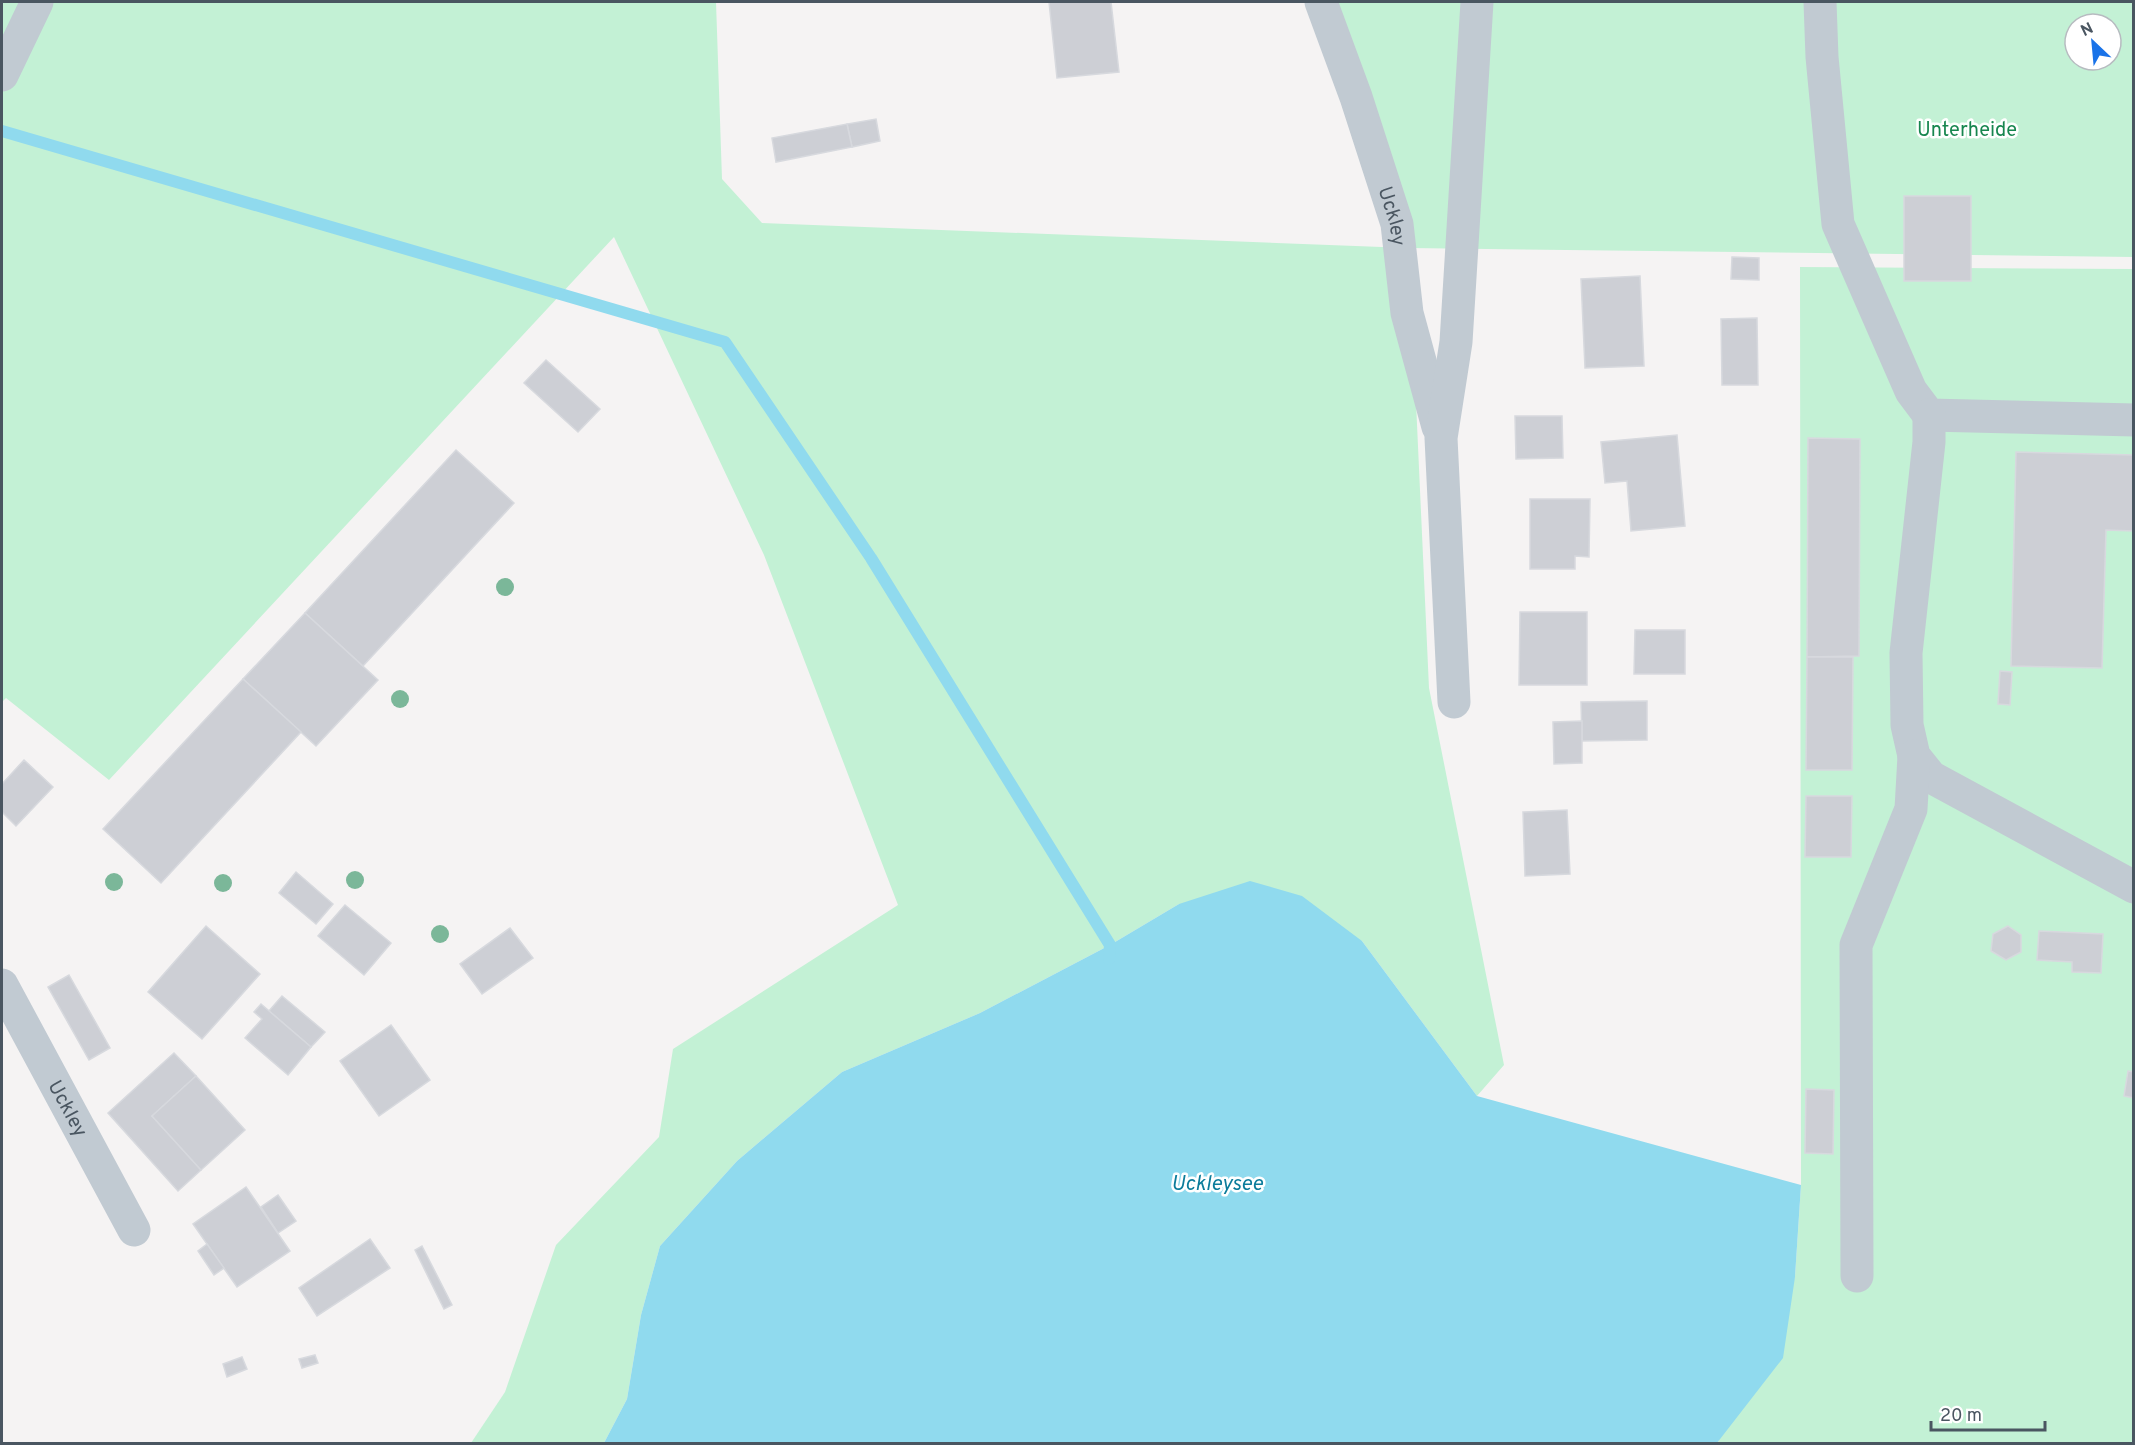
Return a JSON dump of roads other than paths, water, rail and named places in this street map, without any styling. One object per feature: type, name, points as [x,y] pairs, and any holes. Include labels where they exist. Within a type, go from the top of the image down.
[{"type":"street","points":[[2,75],[37,2]]},
{"type":"street","name":"Uckley","points":[[1321,2],[1356,97],[1397,224],[1407,314],[1441,438]]},
{"type":"street","name":"Uckley","points":[[1454,702],[1441,438],[1456,342],[1477,2]]},
{"type":"street","points":[[1820,2],[1823,69],[1838,224],[1911,391],[1929,415],[1929,442],[1906,653],[1907,725],[1914,756],[1911,809],[1856,945],[1857,1276]]},
{"type":"street","points":[[1929,415],[2133,420]]},
{"type":"street","points":[[1914,756],[1931,777],[2133,886]]},
{"type":"street","name":"Uckley","points":[[2,985],[134,1230]]},
{"type":"water","name":"Uckleysee","points":[[1250,881],[1302,896],[1362,941],[1477,1096],[1801,1185],[1795,1277],[1783,1358],[1717,1443],[604,1443],[627,1399],[641,1315],[660,1246],[737,1161],[842,1072],[980,1013],[1110,945],[1179,904]]},
{"type":"waterway","points":[[2,131],[725,342],[871,558],[1110,945],[1109,959]]},
{"type":"park label","name":"Unterheide","points":[[1967,129]]}]
